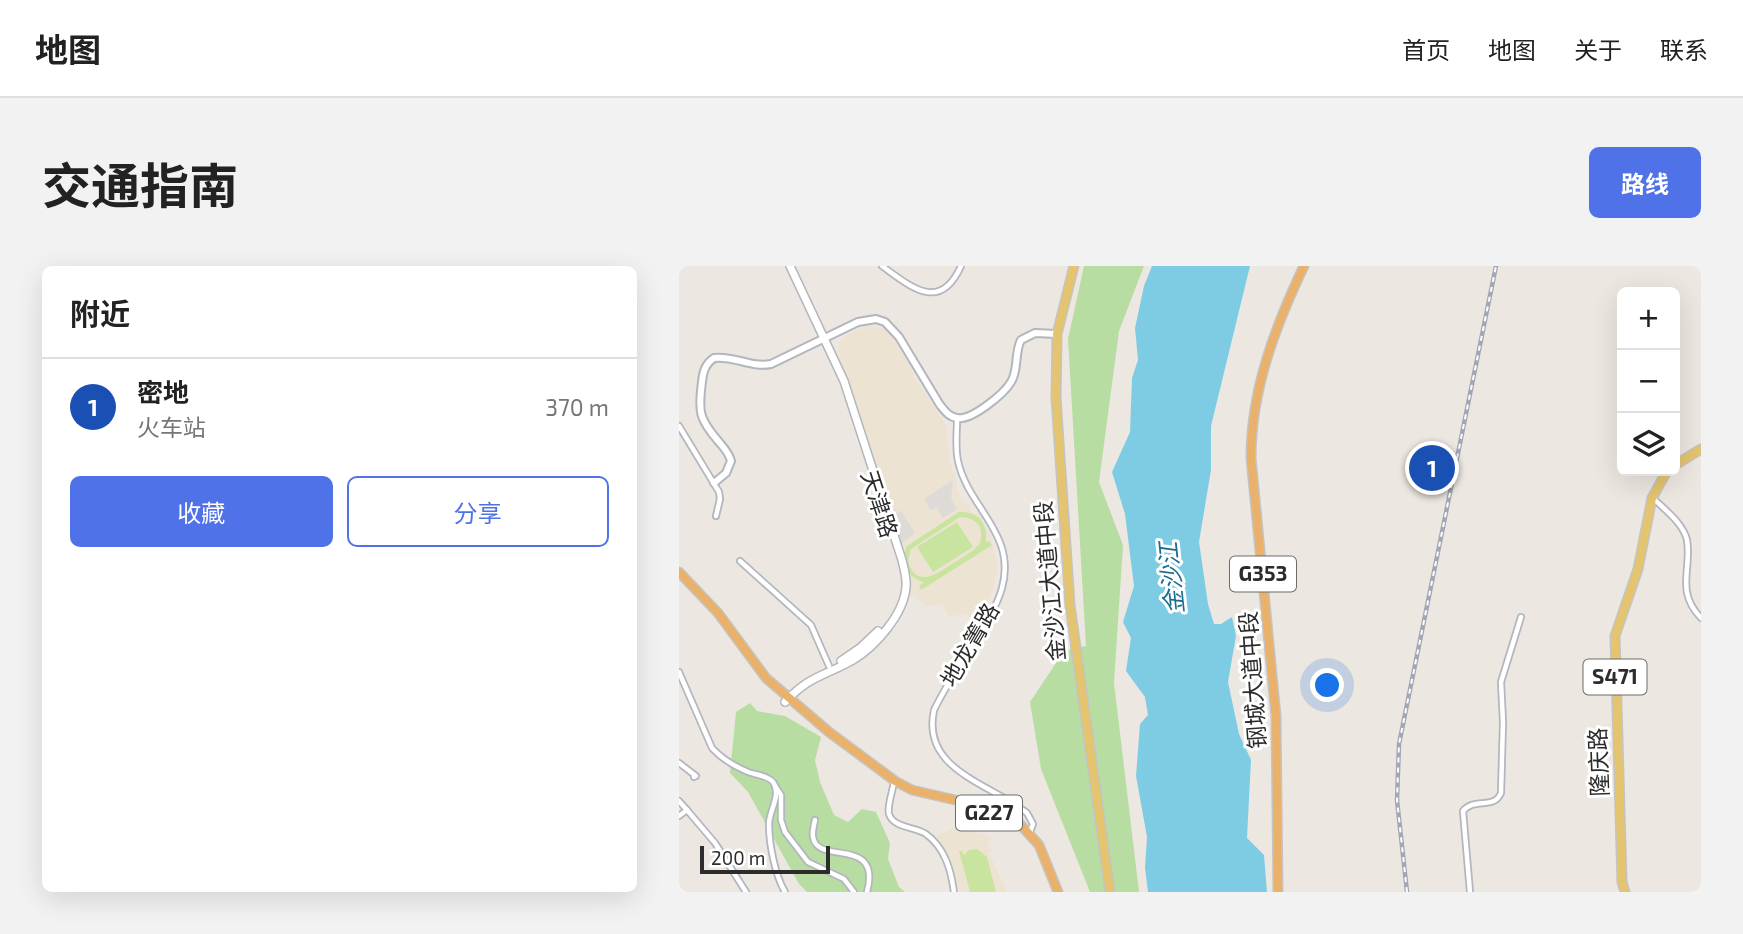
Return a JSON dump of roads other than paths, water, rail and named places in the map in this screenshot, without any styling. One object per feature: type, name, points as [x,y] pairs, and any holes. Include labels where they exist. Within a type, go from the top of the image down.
[{"type":"highway","name":"钢城大道中段","points":[[1278,892],[1276,716],[1251,458],[1251,428],[1264,369],[1281,318],[1304,266]]},
{"type":"highway","name":"G227","points":[[679,574],[718,613],[784,699],[910,794],[992,814],[1018,827],[1038,849],[1053,887]]},
{"type":"highway","name":"G227","points":[[894,782],[932,796],[993,810],[1019,823],[1039,845],[1053,887]]},
{"type":"main road","name":"天津路","points":[[784,699],[804,677],[855,653],[878,631],[896,605],[901,582],[898,562],[845,398],[823,339],[788,266]]},
{"type":"main road","name":"金沙江大道中段","points":[[1074,266],[1057,334],[1056,398],[1063,520],[1077,666],[1110,892]]},
{"type":"main road","points":[[784,699],[808,681],[851,661],[869,648],[895,614],[906,588],[902,560],[849,397],[823,339]]},
{"type":"main road","points":[[1680,462],[1701,449]]},
{"type":"main road","name":"隆庆路","points":[[1625,892],[1621,855],[1615,636],[1638,569],[1652,498],[1664,476]]},
{"type":"street","points":[[882,266],[911,287],[932,293],[950,285],[961,266]]},
{"type":"street","points":[[714,483],[726,473],[731,461],[725,449],[706,427],[699,411],[703,373],[709,362],[719,357],[750,365],[771,364],[867,319],[885,322],[899,337],[940,405],[948,415],[957,419],[976,413],[1007,388],[1014,374],[1016,353],[1021,340],[1035,333],[1057,334]]},
{"type":"street","name":"地龙箐路","points":[[957,419],[958,462],[966,482],[994,527],[1002,546],[1005,567],[995,607],[935,710],[931,725],[933,740],[942,756],[957,769],[1027,813],[1033,824],[1030,832]]},
{"type":"street","points":[[679,426],[714,483],[720,499],[716,516]]},
{"type":"street","points":[[1652,498],[1684,532],[1687,541],[1685,586],[1692,606],[1701,618]]},
{"type":"street","points":[[740,561],[811,625],[829,666]]},
{"type":"street","points":[[1469,892],[1463,811],[1475,803],[1494,803],[1501,793],[1501,682],[1521,617]]},
{"type":"street","points":[[679,672],[712,748],[722,757],[746,771],[769,779],[775,785],[781,795],[781,820],[785,832],[808,862],[844,878],[854,892]]},
{"type":"street","points":[[679,764],[691,770],[694,777]]},
{"type":"street","points":[[894,782],[888,811],[890,817],[899,824],[929,836],[946,859],[954,892]]},
{"type":"street","points":[[775,785],[776,794],[769,824],[776,875],[785,892]]},
{"type":"street","points":[[679,801],[715,843],[746,892]]},
{"type":"street","points":[[679,816],[687,810]]},
{"type":"street","points":[[815,820],[813,837],[817,844],[835,853],[852,855],[866,865],[870,876],[867,892]]},
{"type":"water","name":"金沙江","points":[[1152,266],[1250,266],[1211,426],[1211,470],[1199,542],[1208,604],[1214,624],[1221,624],[1232,617],[1236,636],[1228,682],[1239,734],[1251,760],[1247,838],[1264,855],[1267,892],[1148,892],[1145,868],[1147,837],[1136,776],[1140,724],[1148,715],[1145,697],[1126,671],[1131,638],[1123,622],[1134,586],[1125,514],[1112,472],[1130,432],[1132,378],[1138,360],[1135,328],[1144,286]]},
{"type":"railway","points":[[1407,892],[1397,800],[1399,744],[1496,266]]},
{"type":"place","name":"密地","points":[[1432,468]]}]
